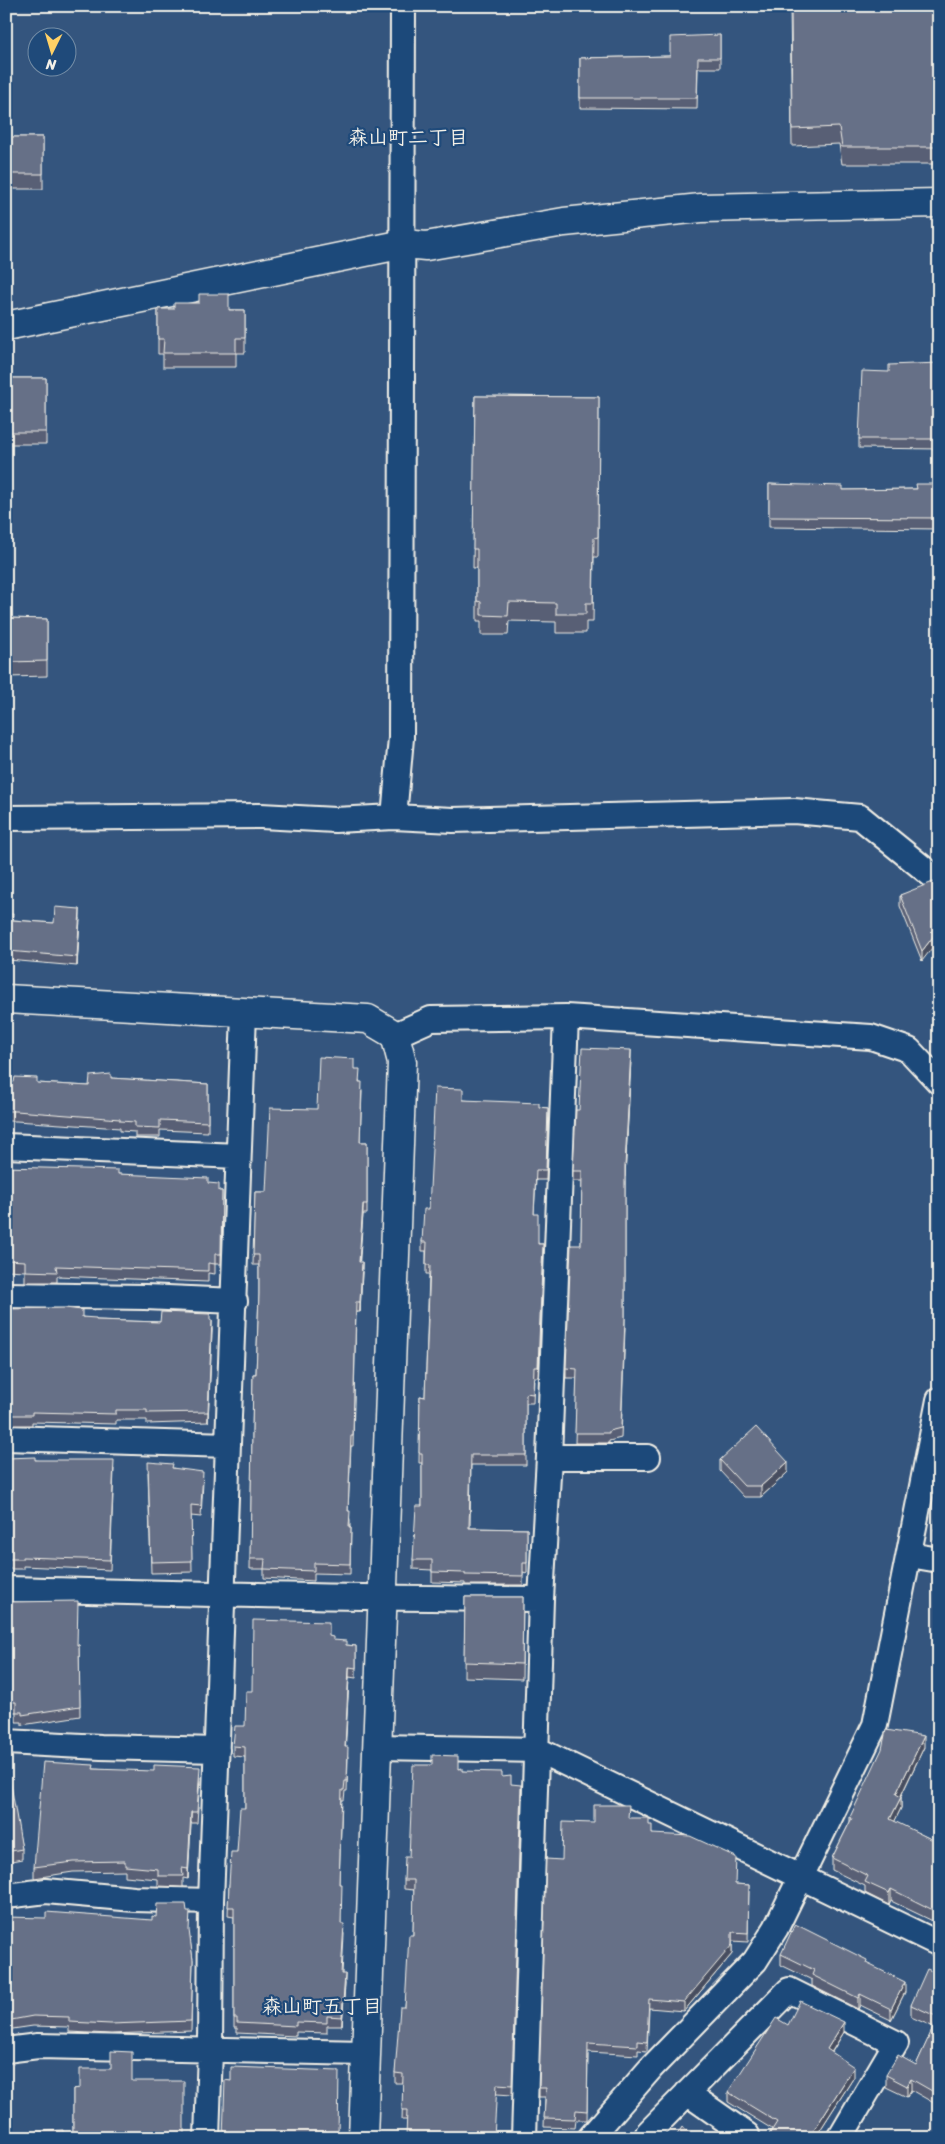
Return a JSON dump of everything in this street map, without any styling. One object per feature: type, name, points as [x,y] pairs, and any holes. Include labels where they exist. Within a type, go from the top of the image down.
[{"type":"street","points":[[394,817],[401,738],[404,244],[403,6]]},
{"type":"street","points":[[6,326],[404,244],[426,246],[564,222],[701,208],[939,203]]},
{"type":"street","points":[[6,818],[261,816],[335,820],[394,817],[453,820],[794,811],[860,817],[939,881]]},
{"type":"street","points":[[6,999],[368,1019],[395,1035],[402,1062],[363,2138]]},
{"type":"street","points":[[207,2138],[210,2050],[211,1901],[235,1301],[238,1156],[244,1013]]},
{"type":"street","points":[[395,1035],[431,1019],[566,1017],[871,1037],[909,1050],[939,1082]]},
{"type":"street","points":[[524,2138],[538,1750],[541,1599],[549,1458],[566,1017]]},
{"type":"street","points":[[6,1146],[238,1156]]},
{"type":"street","points":[[6,1295],[145,1296],[235,1301]]},
{"type":"street","points":[[590,2138],[651,2068],[755,1961],[776,1928],[875,1725],[939,1400]]},
{"type":"street","points":[[6,1438],[228,1445]]},
{"type":"street","points":[[549,1458],[648,1457]]},
{"type":"street","points":[[910,1555],[939,1560]]},
{"type":"street","points":[[6,1589],[224,1592],[382,1598],[541,1599]]},
{"type":"street","points":[[6,1742],[217,1750]]},
{"type":"street","points":[[377,1747],[538,1750],[939,1944]]},
{"type":"street","points":[[6,1896],[46,1891],[134,1899],[211,1901]]},
{"type":"street","points":[[647,2138],[648,2133],[789,1990],[896,2043],[840,2138]]},
{"type":"street","points":[[6,2050],[38,2046],[365,2053]]},
{"type":"street","points":[[687,2093],[747,2134],[745,2138]]},
{"type":"building","points":[[791,6],[939,6],[939,147],[842,147],[839,127],[792,129]]},
{"type":"building","points":[[720,35],[720,58],[698,58],[697,98],[580,98],[580,58],[670,56],[670,37]]},
{"type":"building","points":[[6,137],[43,137],[43,174],[6,174]]},
{"type":"building","points":[[199,294],[229,294],[229,310],[245,310],[245,338],[236,338],[236,353],[163,353],[164,339],[158,339],[158,309],[174,309],[174,303],[199,303]]},
{"type":"building","points":[[939,363],[939,439],[859,439],[862,371],[889,372],[889,365]]},
{"type":"building","points":[[6,378],[46,378],[46,432],[6,432]]},
{"type":"building","points":[[475,396],[599,397],[598,537],[594,538],[593,603],[586,603],[586,614],[556,614],[556,603],[509,602],[508,616],[481,615],[481,602],[477,601],[477,549],[473,549]]},
{"type":"building","points":[[769,484],[843,486],[843,490],[917,489],[916,484],[939,484],[939,518],[769,517]]},
{"type":"building","points":[[6,618],[47,619],[47,661],[8,662],[8,673],[6,673]]},
{"type":"building","points":[[933,882],[939,884],[939,929],[922,951],[900,895]]},
{"type":"building","points":[[55,907],[80,909],[77,957],[8,951],[8,956],[6,956],[6,908],[9,908],[8,914],[13,914],[12,920],[54,923]]},
{"type":"building","points":[[582,1048],[631,1050],[625,1167],[625,1318],[621,1428],[609,1431],[609,1433],[575,1433],[577,1369],[566,1368],[571,1245],[581,1245],[582,1171],[573,1171],[576,1110],[579,1110]]},
{"type":"building","points":[[319,1057],[354,1059],[354,1069],[360,1069],[359,1082],[362,1082],[360,1142],[367,1142],[367,1204],[363,1204],[359,1262],[362,1262],[360,1302],[356,1302],[353,1436],[351,1436],[348,1511],[350,1511],[349,1528],[351,1528],[350,1564],[314,1563],[314,1571],[264,1569],[265,1559],[250,1559],[253,1374],[256,1374],[259,1294],[259,1255],[253,1255],[255,1192],[266,1192],[270,1108],[317,1109]]},
{"type":"building","points":[[111,1074],[111,1078],[208,1084],[208,1122],[160,1120],[160,1128],[135,1127],[135,1122],[120,1121],[120,1119],[6,1111],[6,1083],[14,1082],[15,1077],[37,1078],[37,1083],[89,1086],[90,1076]]},
{"type":"building","points":[[435,1088],[463,1089],[463,1100],[539,1103],[539,1107],[548,1108],[546,1170],[536,1170],[534,1214],[538,1214],[538,1244],[543,1244],[538,1367],[534,1367],[533,1394],[526,1393],[526,1455],[471,1455],[469,1528],[527,1529],[527,1563],[523,1563],[523,1576],[465,1575],[465,1573],[432,1572],[432,1560],[413,1560],[416,1506],[422,1506],[422,1453],[419,1453],[420,1396],[425,1397],[430,1265],[426,1265],[427,1242],[422,1242],[424,1209],[429,1209]]},
{"type":"building","points":[[6,1167],[118,1170],[118,1174],[208,1178],[208,1183],[219,1184],[219,1191],[222,1191],[221,1254],[215,1254],[215,1264],[208,1263],[208,1271],[56,1266],[57,1272],[25,1271],[25,1261],[6,1260]]},
{"type":"building","points":[[65,1308],[82,1310],[82,1317],[96,1318],[96,1320],[160,1322],[161,1312],[210,1314],[210,1320],[212,1320],[208,1412],[147,1413],[147,1410],[116,1410],[116,1414],[32,1412],[32,1415],[6,1415],[6,1309]]},
{"type":"building","points":[[756,1427],[788,1462],[761,1486],[744,1486],[720,1460]]},
{"type":"building","points":[[35,1457],[35,1460],[114,1460],[110,1560],[23,1557],[23,1559],[6,1559],[6,1458]]},
{"type":"building","points":[[148,1462],[173,1464],[172,1468],[203,1472],[201,1506],[191,1505],[192,1561],[151,1562]]},
{"type":"building","points":[[939,1506],[939,1533],[934,1530]]},
{"type":"building","points":[[465,1597],[523,1597],[522,1664],[464,1662]]},
{"type":"building","points":[[78,1601],[77,1645],[79,1645],[80,1706],[22,1715],[22,1712],[16,1712],[16,1702],[6,1702],[6,1602]]},
{"type":"building","points":[[253,1620],[329,1622],[329,1636],[333,1637],[333,1640],[346,1641],[346,1645],[356,1646],[356,1668],[349,1667],[345,1747],[348,1747],[347,1781],[345,1781],[344,1790],[342,1790],[339,1884],[342,1884],[341,1924],[344,1924],[341,1974],[345,1974],[342,2017],[327,2016],[327,2023],[296,2022],[296,2026],[237,2023],[237,2018],[234,2018],[234,1907],[228,1907],[231,1852],[237,1852],[240,1808],[245,1808],[245,1747],[233,1746],[235,1726],[245,1726],[246,1691],[252,1691]]},
{"type":"building","points":[[886,1730],[924,1736],[896,1794],[901,1797],[890,1819],[935,1841],[939,1834],[939,1913],[891,1889],[889,1893],[865,1882],[868,1876],[832,1858],[852,1818],[850,1817],[882,1749]]},
{"type":"building","points":[[432,1755],[458,1756],[458,1769],[462,1768],[462,1771],[502,1772],[502,1777],[511,1776],[511,1784],[521,1785],[512,2085],[497,2084],[494,2138],[406,2138],[407,2110],[402,2110],[403,2074],[395,2073],[400,2007],[405,2007],[409,1935],[413,1935],[414,1880],[404,1880],[405,1857],[409,1857],[413,1765],[432,1765]]},
{"type":"building","points":[[43,1762],[94,1765],[93,1769],[154,1771],[154,1765],[200,1767],[197,1812],[191,1812],[188,1869],[182,1868],[183,1876],[158,1876],[158,1869],[125,1866],[125,1861],[73,1862],[34,1867]]},
{"type":"building","points":[[8,1767],[22,1849],[6,1852],[6,1768]]},
{"type":"building","points":[[594,1805],[629,1805],[628,1818],[649,1818],[649,1825],[652,1825],[652,1834],[690,1836],[736,1857],[735,1884],[749,1885],[748,1933],[732,1932],[732,1945],[684,2002],[649,1999],[647,2042],[638,2041],[638,2046],[588,2043],[587,2111],[576,2110],[575,2119],[544,2118],[546,2088],[539,2088],[546,1859],[562,1860],[563,1822],[594,1823]]},
{"type":"building","points":[[157,1904],[186,1904],[187,1911],[190,1911],[189,1930],[193,1960],[191,2021],[111,2024],[69,2022],[69,2017],[33,2016],[6,2021],[6,1917],[46,1918],[46,1912],[152,1920],[152,1916],[156,1917]]},
{"type":"building","points":[[795,1924],[867,1960],[866,1963],[905,1982],[891,2009],[860,1994],[858,1998],[812,1975],[814,1970],[781,1954]]},
{"type":"building","points":[[927,1969],[939,1974],[939,2095],[911,2079],[907,2086],[886,2075],[898,2055],[916,2065],[938,2017],[911,2005]]},
{"type":"building","points":[[800,2001],[844,2022],[827,2049],[854,2067],[809,2138],[767,2138],[777,2122],[728,2092],[776,2018],[788,2025]]},
{"type":"building","points":[[111,2051],[132,2052],[132,2081],[184,2081],[184,2138],[134,2138],[134,2134],[73,2135],[73,2089],[80,2088],[80,2069],[111,2069]]},
{"type":"building","points":[[231,2067],[339,2071],[338,2138],[223,2138],[225,2080],[231,2081]]},
{"type":"building","points":[[682,2127],[697,2138],[675,2138]]},
{"type":"building","points":[[63,2130],[63,2138],[6,2138],[6,2134]]},
{"type":"district","name":"森山町二丁目","points":[[408,137]]},
{"type":"district","name":"森山町五丁目","points":[[322,2006]]}]
